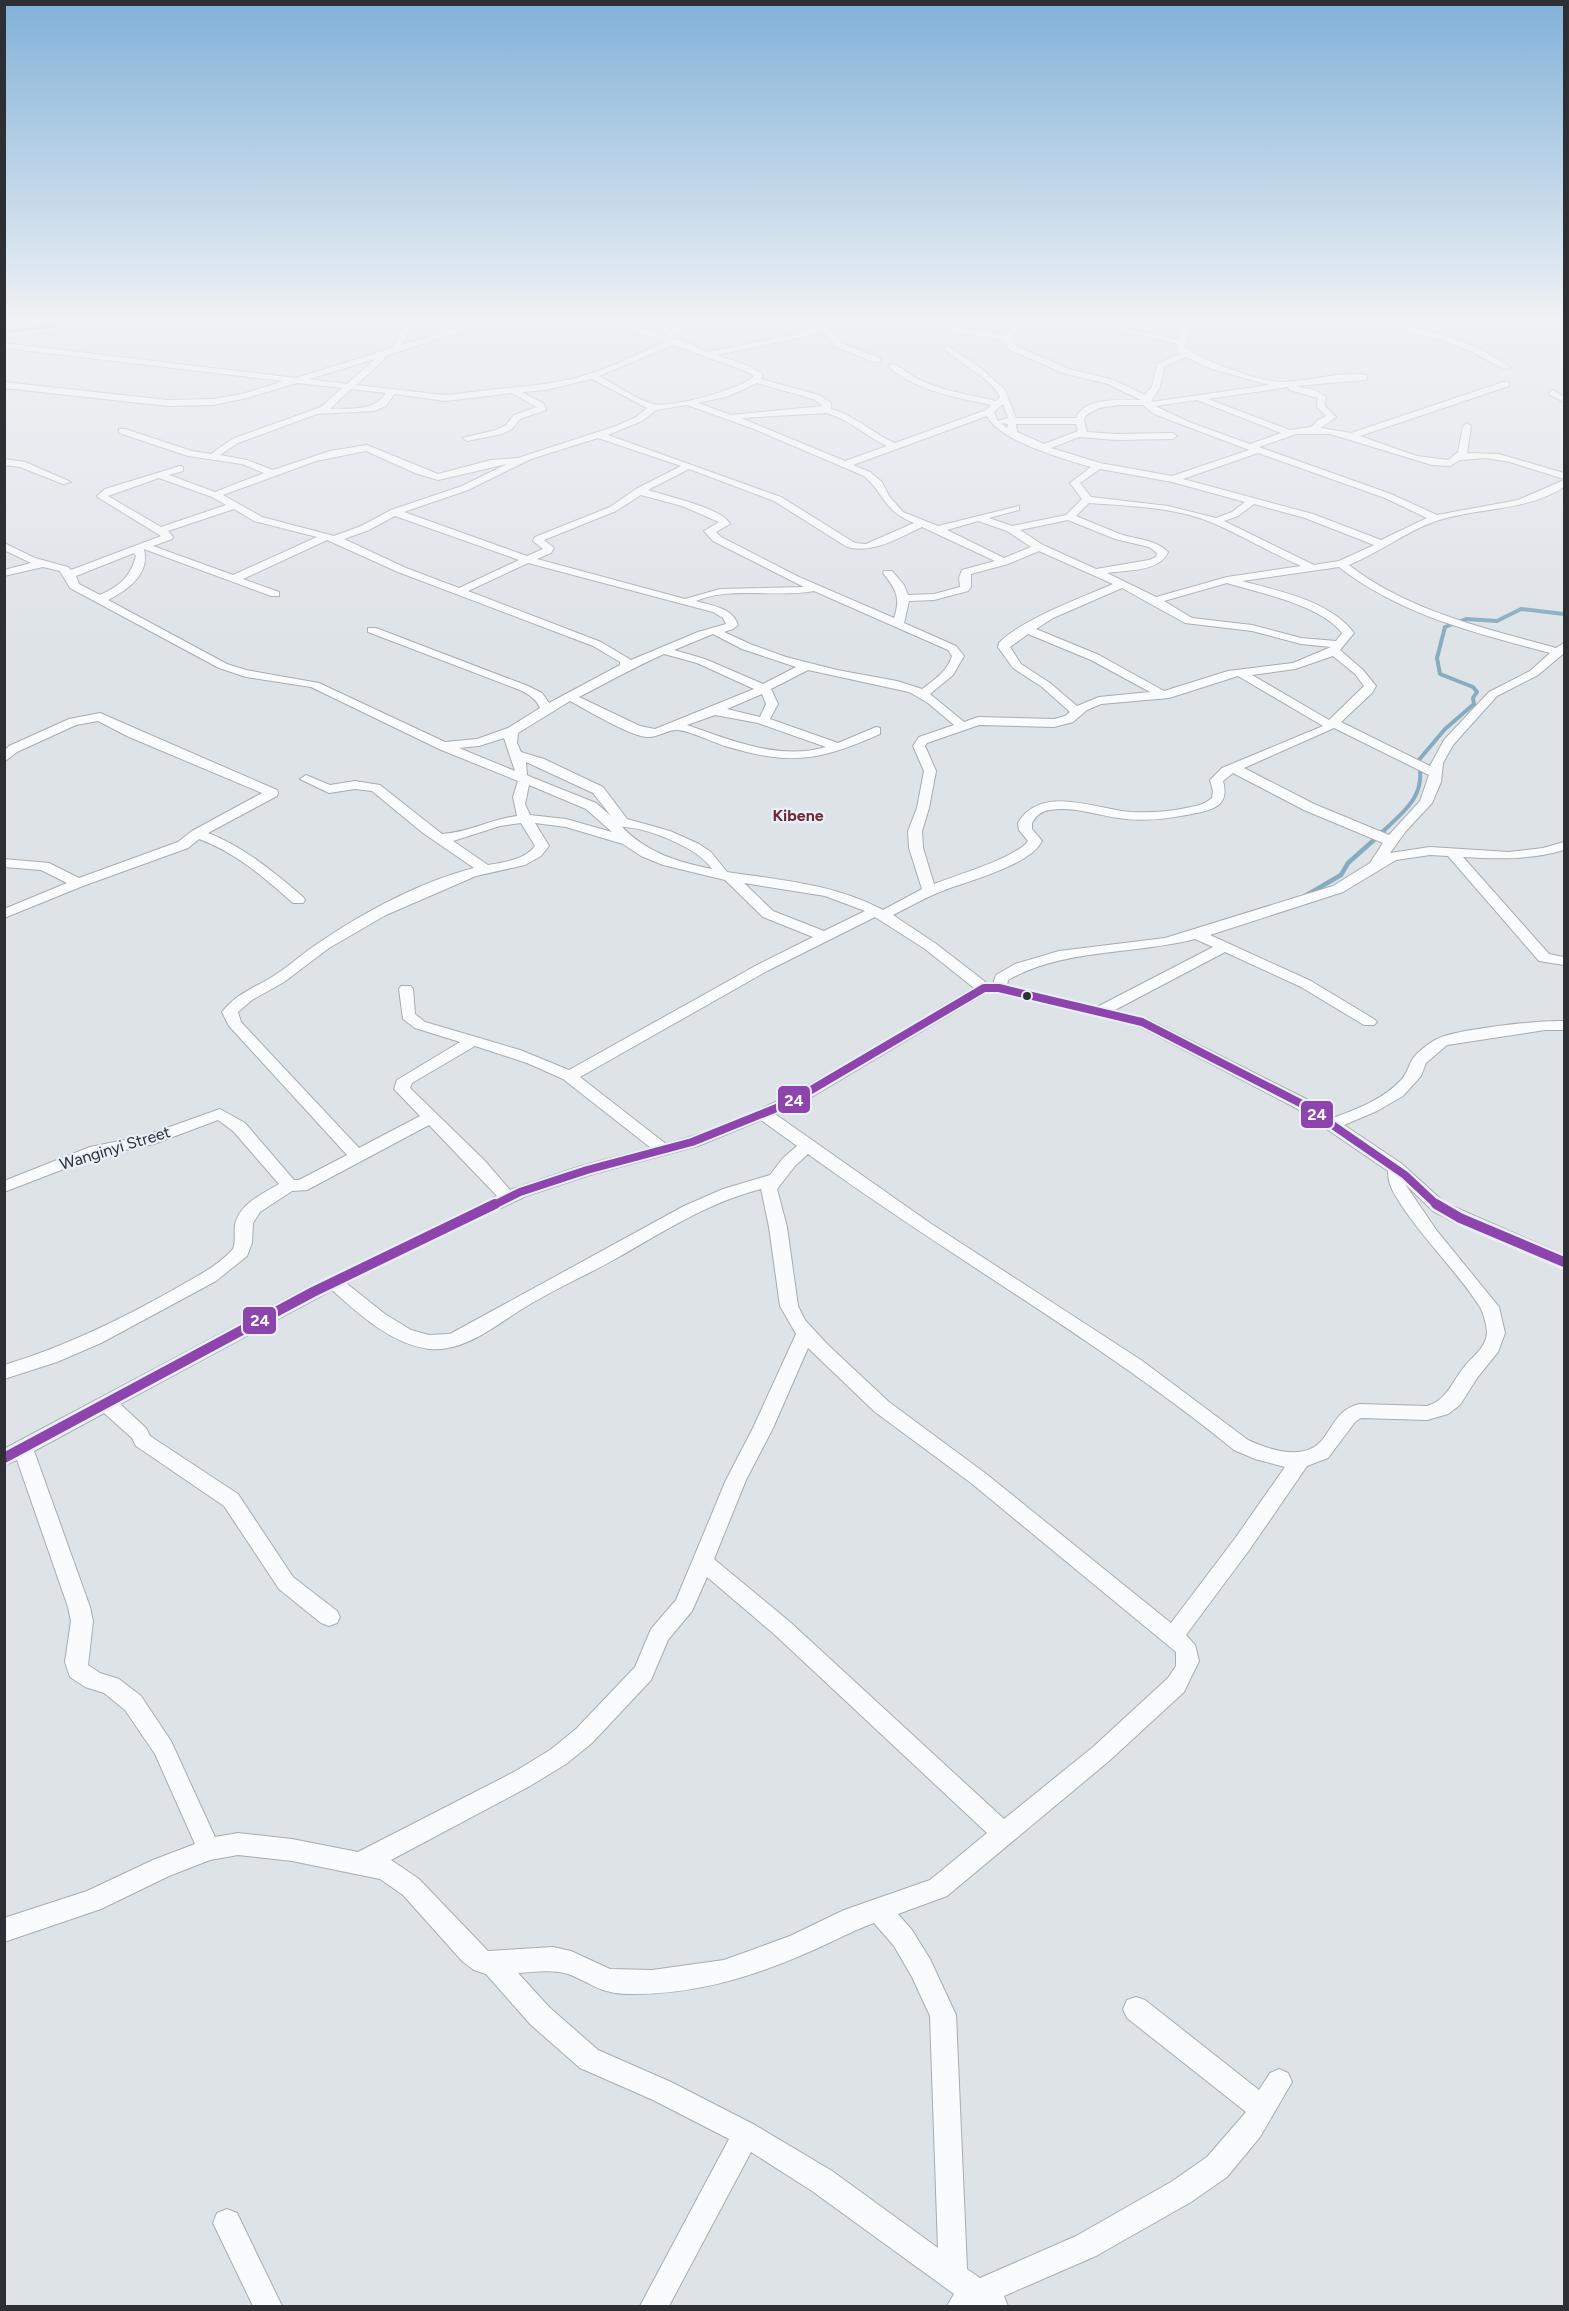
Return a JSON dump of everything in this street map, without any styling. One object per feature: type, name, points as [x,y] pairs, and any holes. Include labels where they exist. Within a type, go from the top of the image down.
[{"type":"street","points":[[215,457],[218,451],[236,441],[276,427]]},
{"type":"street","points":[[467,438],[499,432],[510,427]]},
{"type":"street","points":[[233,579],[332,537],[364,528],[394,512],[465,488],[521,460],[620,427]]},
{"type":"street","points":[[755,427],[874,478],[894,509],[1004,562]]},
{"type":"street","points":[[859,427],[895,446]]},
{"type":"street","points":[[846,464],[956,427]]},
{"type":"street","points":[[1004,427],[1012,434],[1043,448],[1099,466],[1173,479],[1210,494],[1252,501],[1309,516],[1381,543]]},
{"type":"street","points":[[1012,434],[1013,427]]},
{"type":"street","points":[[1079,427],[1083,434]]},
{"type":"street","points":[[1195,427],[1388,496],[1436,518]]},
{"type":"street","points":[[1273,427],[1289,433]]},
{"type":"street","points":[[1314,430],[1317,427]]},
{"type":"street","points":[[1348,437],[1378,427]]},
{"type":"street","points":[[1459,457],[1467,427]]},
{"type":"street","points":[[1173,479],[1289,433],[1314,430],[1348,437],[1425,462],[1450,463],[1459,457],[1491,456],[1564,476]]},
{"type":"street","points":[[122,432],[191,454],[244,462],[275,474]]},
{"type":"street","points":[[1043,448],[1070,436],[1083,434],[1116,437],[1172,436]]},
{"type":"street","points":[[600,435],[787,504],[832,533],[859,547],[868,547],[921,524]]},
{"type":"street","points":[[216,495],[358,448],[367,448],[418,471],[438,477],[491,463],[521,460]]},
{"type":"street","points":[[4,462],[22,464],[66,482]]},
{"type":"street","points":[[458,591],[549,549],[537,540],[613,508],[639,491],[689,466]]},
{"type":"street","points":[[1087,500],[1086,495],[1075,483],[1099,466]]},
{"type":"street","points":[[70,575],[168,537],[161,530],[138,520],[102,496],[108,492],[180,469]]},
{"type":"street","points":[[159,475],[216,495],[258,519],[332,537],[393,567],[597,644],[626,661],[626,666]]},
{"type":"street","points":[[1154,601],[1227,580],[1341,564],[1356,559],[1381,543],[1436,518],[1538,497],[1564,483]]},
{"type":"street","points":[[639,491],[685,504],[723,520],[725,524],[709,531],[711,535],[815,588],[952,648],[958,656],[957,662],[945,676],[922,693]]},
{"type":"street","points":[[1011,529],[1069,517],[1087,500],[1192,508],[1313,569]]},
{"type":"street","points":[[1216,521],[1235,514],[1252,501]]},
{"type":"street","points":[[161,530],[234,506]]},
{"type":"street","points":[[936,530],[1016,508]]},
{"type":"street","points":[[394,512],[462,534],[526,560],[717,610],[728,616],[731,626],[626,666],[546,709],[512,731],[479,742],[443,746]]},
{"type":"street","points":[[1069,517],[1119,537],[1153,545],[1163,552],[1160,559],[1152,563],[1096,572]]},
{"type":"street","points":[[569,1076],[823,936],[1014,858],[1032,847],[1035,841],[1026,830],[1024,823],[1037,809],[1060,806],[1145,817],[1179,814],[1203,808],[1217,799],[1220,793],[1216,780],[1218,777],[1234,768],[1312,736],[1331,724],[1360,699],[1370,686],[1335,648],[1252,628],[1195,622],[1122,584],[1039,547],[1011,529],[981,519]]},
{"type":"street","points":[[4,546],[26,558],[64,569],[70,575],[74,586],[231,669],[249,675],[299,680],[315,686],[443,746],[598,810],[628,843]]},
{"type":"street","points":[[904,598],[934,597],[964,589],[966,572],[1004,562],[1039,547]]},
{"type":"street","points":[[140,548],[274,594]]},
{"type":"street","points":[[99,600],[135,578],[141,556],[140,548]]},
{"type":"street","points":[[4,573],[45,563]]},
{"type":"street","points":[[1341,564],[1376,590],[1420,609],[1503,637],[1562,649]]},
{"type":"street","points":[[888,573],[898,583],[904,598],[898,623]]},
{"type":"street","points":[[929,891],[916,848],[915,831],[923,808],[930,771],[920,744],[926,738],[961,726],[992,720],[1054,723],[1069,719],[1083,707],[1099,701],[1122,697],[1162,695],[1239,672],[1285,668],[1335,648],[1348,633],[1346,628],[1330,618],[1291,599],[1227,580]]},
{"type":"street","points":[[1077,712],[1010,658],[1004,647],[1005,643],[1025,629],[1066,608],[1122,584]]},
{"type":"street","points":[[684,603],[699,595],[722,590],[780,592],[815,588]]},
{"type":"street","points":[[1025,629],[1124,670],[1162,695]]},
{"type":"street","points":[[372,630],[524,688],[539,696],[546,709]]},
{"type":"street","points":[[715,631],[744,647],[856,677],[900,685],[922,693],[961,726]]},
{"type":"street","points":[[1374,865],[1391,841],[1426,803],[1431,794],[1437,763],[1448,743],[1493,694],[1534,673],[1562,649]]},
{"type":"street","points":[[665,651],[701,661],[765,689],[772,704],[764,720]]},
{"type":"street","points":[[571,697],[646,733],[657,733],[765,689],[809,665]]},
{"type":"street","points":[[1239,672],[1331,724],[1436,773]]},
{"type":"street","points":[[714,711],[764,720],[838,747]]},
{"type":"street","points":[[4,758],[13,749],[73,722],[100,717],[133,734],[272,793],[197,834],[183,845],[78,883],[4,914]]},
{"type":"street","points":[[678,726],[741,747],[788,756],[801,756],[838,747],[876,731]]},
{"type":"street","points":[[357,1156],[234,1023],[230,1012],[241,1001],[279,979],[330,941],[357,925],[453,880],[520,862],[539,852],[542,846],[540,840],[525,819],[518,799],[523,778],[522,762],[510,741],[512,731]]},
{"type":"street","points":[[518,755],[540,762],[598,790],[628,830],[628,843]]},
{"type":"street","points":[[1234,768],[1319,812],[1391,841]]},
{"type":"street","points":[[306,779],[336,790],[355,785],[376,788],[439,838],[486,870]]},
{"type":"street","points":[[439,838],[458,838],[495,824],[525,819],[579,826],[628,843],[670,862],[726,877],[827,892],[860,903],[879,913],[992,988],[1142,1022],[1258,1080],[1332,1124],[1396,1168],[1439,1207],[1564,1262]]},
{"type":"street","points":[[623,822],[697,848],[714,860],[726,877],[768,914],[823,936]]},
{"type":"street","points":[[197,834],[230,849],[278,882],[298,900]]},
{"type":"street","points":[[209,1849],[163,1748],[133,1704],[123,1693],[93,1680],[78,1670],[76,1662],[82,1621],[79,1607],[38,1495],[14,1453],[333,1282],[508,1198],[587,1170],[701,1139],[789,1102],[992,988],[1001,978],[1020,967],[1064,954],[1165,942],[1196,934],[1338,890],[1374,865],[1392,856],[1410,852],[1509,856],[1544,852],[1564,846]]},
{"type":"street","points":[[1452,853],[1544,958],[1564,962]]},
{"type":"street","points":[[4,863],[44,866],[78,883]]},
{"type":"street","points":[[1196,934],[1306,984],[1369,1022]]},
{"type":"street","points":[[1099,1012],[1224,947]]},
{"type":"street","points":[[406,989],[408,1016],[414,1020],[428,1028],[532,1059],[569,1076],[664,1150]]},
{"type":"street","points":[[1332,1124],[1373,1107],[1398,1091],[1412,1080],[1417,1072],[1419,1061],[1442,1042],[1545,1025],[1564,1025]]},
{"type":"street","points":[[474,1040],[402,1083],[402,1089],[479,1165],[508,1198]]},
{"type":"street","name":"Wanginyi Street","points":[[4,1187],[96,1151],[155,1137],[220,1114],[239,1127],[290,1185]]},
{"type":"street","points":[[764,1114],[946,1242],[1117,1352],[1174,1392],[1241,1445],[1282,1459],[1301,1459],[1328,1448],[1342,1422],[1351,1413],[1359,1411],[1427,1413],[1441,1409],[1453,1400],[1470,1373],[1489,1352],[1496,1333],[1490,1307],[1431,1235],[1406,1199],[1396,1184],[1396,1168]]},
{"type":"street","points":[[4,1372],[52,1358],[114,1331],[207,1277],[241,1252],[245,1244],[243,1231],[248,1216],[256,1207],[290,1185],[301,1186],[430,1118]]},
{"type":"street","points":[[4,1930],[92,1901],[161,1868],[209,1849],[238,1844],[257,1845],[378,1866],[397,1875],[411,1887],[472,1954],[483,1962],[553,1959],[571,1964],[596,1977],[621,1983],[698,1977],[746,1965],[796,1946],[844,1922],[938,1888],[1101,1754],[1176,1685],[1183,1676],[1189,1656],[1184,1646],[978,1478],[882,1407],[798,1324],[789,1306],[778,1227],[769,1189],[789,1162],[807,1146]]},
{"type":"street","points":[[333,1282],[360,1305],[418,1341],[431,1343],[458,1338],[612,1253],[677,1214],[745,1186],[774,1180]]},
{"type":"street","points":[[361,1863],[522,1779],[558,1757],[584,1736],[643,1672],[659,1635],[685,1605],[736,1480],[763,1428],[806,1333]]},
{"type":"street","points":[[107,1404],[139,1433],[142,1442],[214,1486],[231,1500],[286,1583],[329,1617]]},
{"type":"street","points":[[1173,1636],[1243,1543],[1301,1459]]},
{"type":"street","points":[[702,1561],[782,1628],[1004,1833]]},
{"type":"street","points":[[878,1910],[909,1948],[943,2015],[953,2278]]},
{"type":"street","points":[[492,1963],[540,2016],[589,2059],[662,2091],[746,2134],[822,2181],[953,2278],[977,2302],[1086,2246],[1181,2192],[1217,2167],[1251,2128],[1279,2082]]},
{"type":"street","points":[[1136,2009],[1263,2109]]},
{"type":"street","points":[[654,2307],[746,2134]]},
{"type":"street","points":[[227,2223],[268,2307]]},
{"type":"waterway","points":[[1382,832],[1406,809],[1417,793],[1420,783],[1418,761],[1445,729],[1474,704],[1473,698],[1477,692],[1473,687],[1440,674],[1437,658],[1445,627],[1466,619],[1497,621],[1521,609],[1564,614]]},
{"type":"waterway","points":[[1305,896],[1341,875],[1348,863],[1384,831]]},
{"type":"transit line","name":"24","points":[[4,1458],[313,1292],[520,1192],[587,1170],[692,1142],[789,1103],[984,988],[999,988],[1142,1022],[1302,1104],[1405,1175],[1439,1207],[1564,1262]]},
{"type":"district","name":"Kibene","points":[[798,815]]}]
